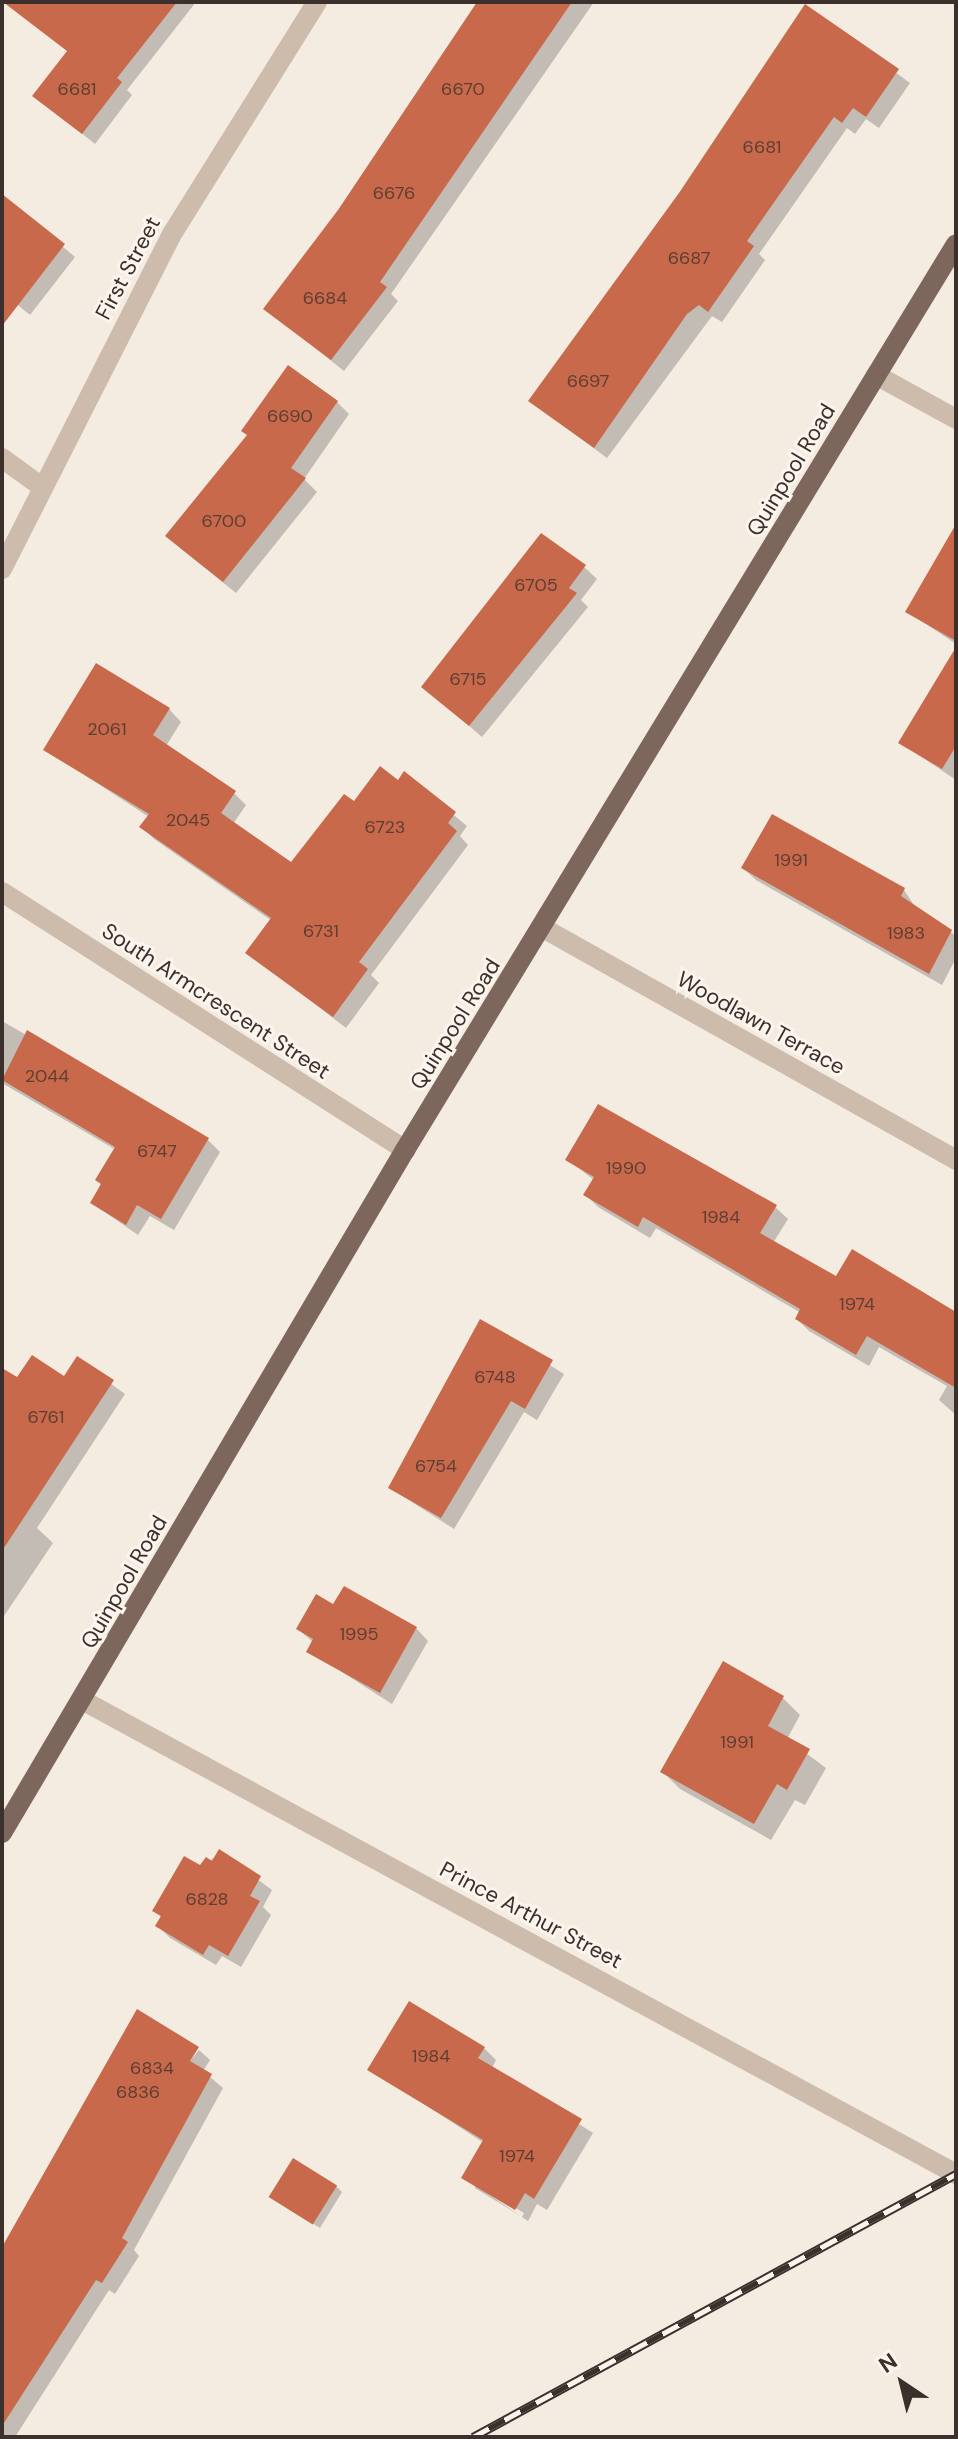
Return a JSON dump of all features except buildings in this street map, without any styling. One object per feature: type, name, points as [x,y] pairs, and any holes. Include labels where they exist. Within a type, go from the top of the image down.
[{"type":"main road","name":"Quinpool Road","points":[[2,1833],[8,1807],[82,1700],[405,1150],[543,928],[956,244]]},
{"type":"street","name":"First Street","points":[[2,569],[172,234],[317,2]]},
{"type":"street","points":[[876,375],[956,419]]},
{"type":"street","points":[[2,458],[42,487]]},
{"type":"street","name":"South Armcrescent Street","points":[[2,892],[405,1150]]},
{"type":"street","name":"Woodlawn Terrace","points":[[543,928],[956,1160]]},
{"type":"street","name":"Prince Arthur Street","points":[[82,1700],[956,2174]]},
{"type":"railway","points":[[473,2437],[956,2174]]}]
